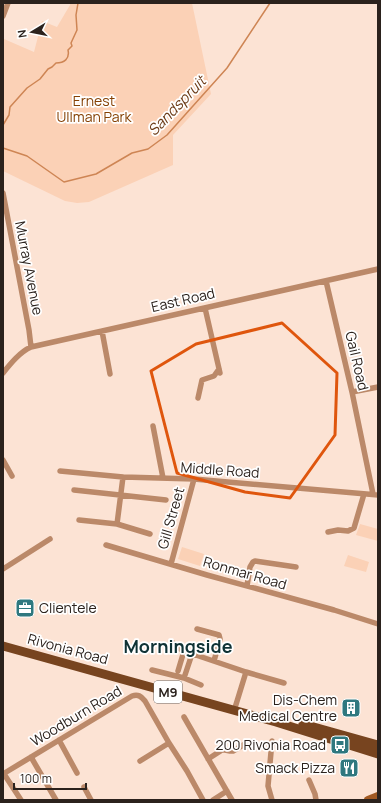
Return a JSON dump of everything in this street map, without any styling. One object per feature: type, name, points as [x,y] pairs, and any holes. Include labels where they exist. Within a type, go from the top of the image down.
[{"type":"main road","name":"Rivonia Road","points":[[3,640],[235,708],[378,754]]},
{"type":"main road","name":"Rivonia Road","points":[[3,646],[378,745]]},
{"type":"main road","points":[[325,730],[327,735],[332,739]]},
{"type":"main road","points":[[368,800],[378,796]]},
{"type":"street","points":[[3,16],[8,3]]},
{"type":"street","name":"Murray Avenue","points":[[3,193],[5,217],[28,323],[31,347]]},
{"type":"street","name":"East Road","points":[[3,373],[25,350],[31,347],[378,269]]},
{"type":"street","name":"Gail Road","points":[[326,281],[376,495]]},
{"type":"street","points":[[198,398],[202,380],[214,376],[220,371],[205,308]]},
{"type":"street","points":[[102,331],[110,374]]},
{"type":"street","points":[[352,392],[378,387]]},
{"type":"street","points":[[153,426],[163,478]]},
{"type":"street","points":[[3,460],[12,476]]},
{"type":"street","name":"Middle Road","points":[[60,471],[123,477],[194,479],[376,495]]},
{"type":"street","points":[[117,524],[123,477]]},
{"type":"street","name":"Gill Street","points":[[171,564],[194,479]]},
{"type":"street","points":[[74,490],[166,500]]},
{"type":"street","points":[[328,532],[338,530],[348,531],[354,528],[364,494]]},
{"type":"street","points":[[79,520],[117,524],[150,534]]},
{"type":"street","points":[[3,569],[50,539]]},
{"type":"street","name":"Ronmar Road","points":[[106,545],[378,624]]},
{"type":"street","points":[[247,586],[250,567],[255,561],[296,567]]},
{"type":"street","points":[[197,629],[219,635],[220,640],[214,661]]},
{"type":"street","points":[[173,643],[177,647],[192,654],[284,683]]},
{"type":"street","points":[[178,671],[184,651]]},
{"type":"street","points":[[184,678],[192,654]]},
{"type":"street","points":[[152,670],[201,684]]},
{"type":"street","points":[[235,708],[246,672]]},
{"type":"street","name":"Woodburn Road","points":[[3,774],[132,696],[138,695],[145,701],[203,800]]},
{"type":"street","points":[[184,717],[232,800]]},
{"type":"street","points":[[59,740],[77,773]]},
{"type":"street","points":[[272,741],[268,786],[272,800]]},
{"type":"street","points":[[140,761],[169,743]]},
{"type":"street","points":[[208,759],[222,750],[233,751],[245,744]]},
{"type":"street","points":[[32,757],[56,800]]},
{"type":"street","points":[[3,774],[21,800]]},
{"type":"street","points":[[309,780],[316,800]]},
{"type":"street","points":[[84,787],[91,800]]},
{"type":"street","points":[[213,800],[227,792]]},
{"type":"highlighted area","points":[[282,323],[337,373],[335,435],[290,498],[245,492],[177,473],[151,371],[196,344]]},
{"type":"green space","name":"Ernest Ullman Park","points":[[70,3],[192,3],[211,94],[173,135],[173,165],[89,202],[77,203],[65,201],[3,171],[4,39],[34,52],[42,21],[57,27]]},
{"type":"green space","points":[[360,524],[378,529],[378,541],[356,535]]},
{"type":"green space","points":[[182,547],[204,554],[200,566],[178,559]]},
{"type":"green space","points":[[348,555],[369,562],[366,572],[344,566]]},
{"type":"waterway","points":[[3,125],[9,115],[10,107],[27,88],[40,79],[48,69],[56,63],[66,60],[68,50],[72,46],[71,43],[77,30],[76,15],[78,3]]},
{"type":"waterway","name":"Sandspruit","points":[[3,148],[27,156],[64,182],[96,174],[132,153],[148,149],[167,135],[227,68],[270,3]]},
{"type":"place","name":"Clientele","points":[[25,608]]},
{"type":"place","name":"Dis-Chem Medical Centre","points":[[351,708]]},
{"type":"place","name":"200 Rivonia Road","points":[[340,745]]},
{"type":"place","name":"Smack Pizza","points":[[349,768]]},
{"type":"district","name":"Morningside","points":[[178,647]]}]
